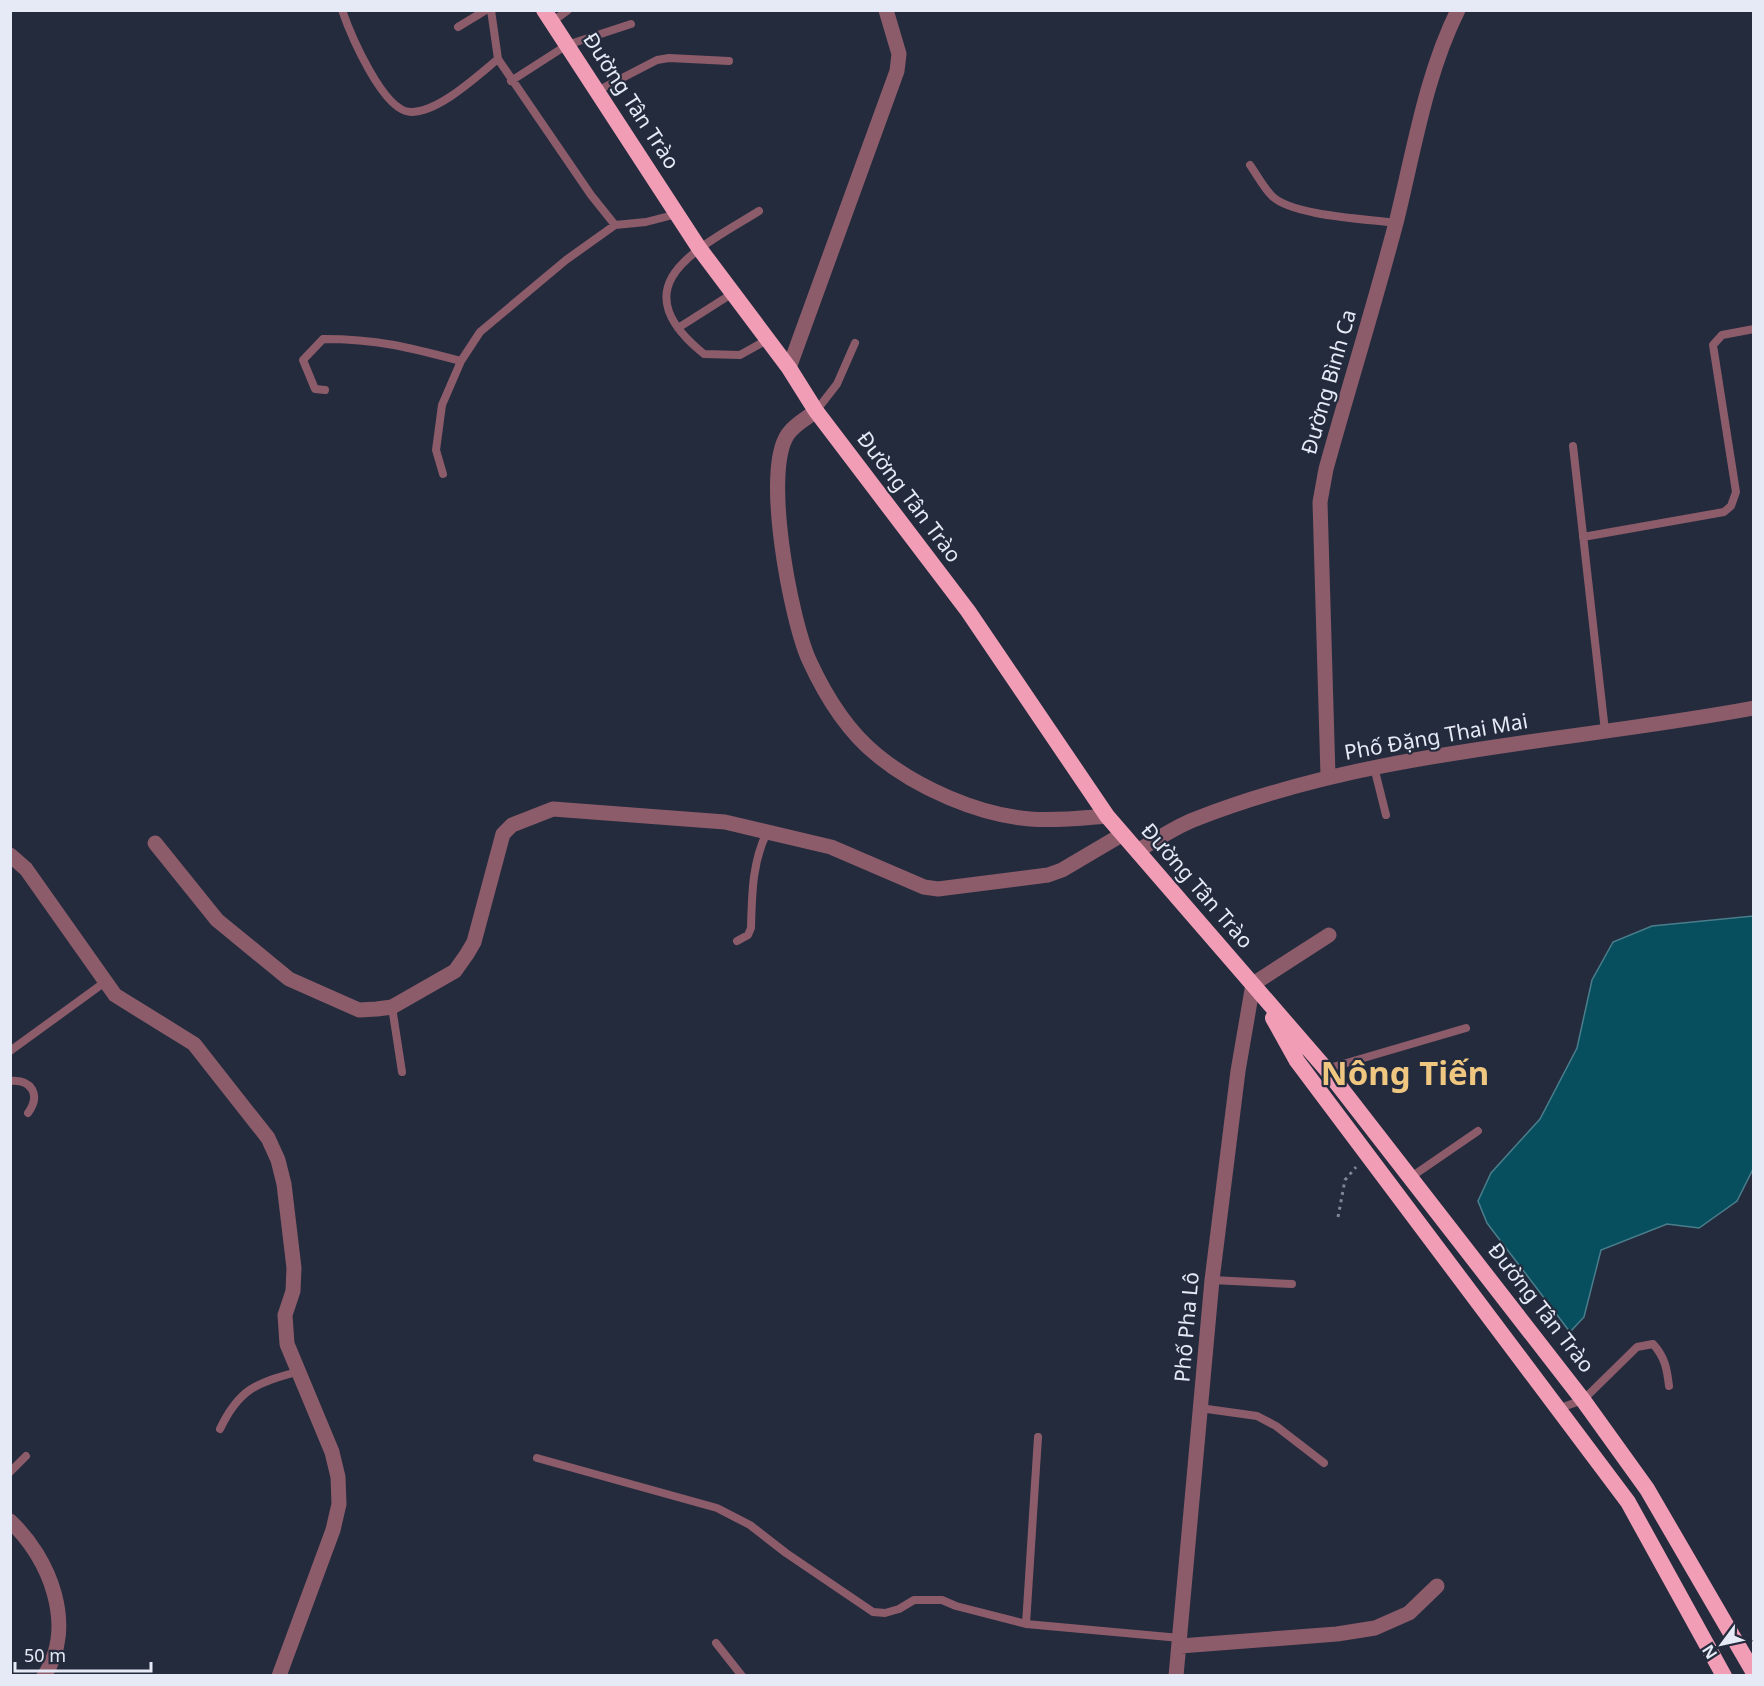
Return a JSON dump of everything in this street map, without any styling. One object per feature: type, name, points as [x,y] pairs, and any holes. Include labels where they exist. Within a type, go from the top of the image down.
[{"type":"highway","name":"Đường Tân Trào","points":[[548,16],[599,90],[699,248],[789,368],[816,411],[968,611],[1107,816],[1326,1069],[1583,1400],[1647,1489],[1754,1674]]},
{"type":"highway","name":"Đường Tân Trào","points":[[1257,989],[1297,1061],[1560,1408],[1628,1502],[1725,1676]]},
{"type":"street","points":[[789,368],[897,71],[899,54],[886,10]]},
{"type":"street","name":"Đường Bình Ca","points":[[1328,776],[1320,502],[1326,468],[1396,223],[1441,50],[1458,10]]},
{"type":"street","points":[[816,411],[787,434],[779,462],[777,484],[780,530],[798,628],[808,658],[834,707],[878,756],[932,791],[957,802],[1028,819],[1055,820],[1107,816]]},
{"type":"street","name":"Phố Đặng Thai Mai","points":[[1137,850],[1191,820],[1328,776],[1374,766],[1754,708]]},
{"type":"street","points":[[155,843],[217,920],[289,980],[359,1010],[392,1007],[455,971],[474,942],[503,834],[512,825],[553,809],[725,822],[831,847],[924,887],[938,889],[1048,875],[1062,870],[1123,834]]},
{"type":"street","points":[[10,855],[26,869],[115,995],[194,1044],[268,1138],[278,1160],[286,1195],[294,1268],[293,1291],[285,1315],[288,1344],[297,1372],[332,1452],[338,1477],[339,1504],[333,1530],[279,1676]]},
{"type":"street","points":[[1257,989],[1329,935]]},
{"type":"street","name":"Phố Pha Lô","points":[[1176,1676],[1212,1280],[1238,1071],[1257,989]]},
{"type":"street","points":[[10,1521],[33,1548],[52,1585],[60,1617],[52,1663],[44,1676]]},
{"type":"street","points":[[1180,1642],[1337,1634],[1375,1628],[1409,1614],[1437,1586]]},
{"type":"lane","points":[[342,10],[353,42],[385,93],[400,109],[411,112],[437,104],[498,59]]},
{"type":"lane","points":[[458,27],[486,10]]},
{"type":"lane","points":[[491,10],[498,59],[511,81],[615,225]]},
{"type":"lane","points":[[548,16],[568,10]]},
{"type":"lane","points":[[511,81],[567,45],[631,24]]},
{"type":"lane","points":[[599,90],[657,60],[669,58],[729,61]]},
{"type":"lane","points":[[1250,165],[1271,195],[1281,203],[1329,216],[1396,223]]},
{"type":"lane","points":[[759,211],[699,248],[671,274],[666,294],[678,328],[704,354],[740,355],[767,340]]},
{"type":"lane","points":[[443,474],[436,450],[442,405],[461,361],[480,332],[566,260],[615,225],[646,222],[677,214]]},
{"type":"lane","points":[[678,328],[733,294]]},
{"type":"lane","points":[[1583,537],[1724,512],[1731,506],[1736,492],[1713,345],[1722,335],[1754,329]]},
{"type":"lane","points":[[324,390],[315,389],[303,360],[322,339],[366,339],[410,346],[461,361]]},
{"type":"lane","points":[[816,411],[837,384],[855,344]]},
{"type":"lane","points":[[1573,446],[1605,731]]},
{"type":"lane","points":[[1374,766],[1386,815]]},
{"type":"lane","points":[[737,940],[748,935],[751,928],[753,879],[758,850],[767,832]]},
{"type":"lane","points":[[10,1051],[105,982]]},
{"type":"lane","points":[[392,1007],[402,1072]]},
{"type":"lane","points":[[1326,1069],[1466,1028]]},
{"type":"lane","points":[[10,1081],[22,1080],[30,1084],[34,1091],[34,1104],[28,1113]]},
{"type":"lane","points":[[1411,1177],[1478,1131]]},
{"type":"lane","points":[[1212,1280],[1292,1284]]},
{"type":"lane","points":[[1560,1408],[1583,1400],[1638,1347],[1644,1344],[1653,1344],[1661,1353],[1666,1364],[1669,1386]]},
{"type":"lane","points":[[220,1429],[235,1402],[244,1394],[259,1383],[297,1372]]},
{"type":"lane","points":[[1200,1408],[1257,1416],[1276,1426],[1324,1463]]},
{"type":"lane","points":[[1026,1624],[1038,1437]]},
{"type":"lane","points":[[10,1472],[26,1456]]},
{"type":"lane","points":[[537,1458],[717,1508],[750,1525],[786,1553],[873,1612],[892,1611],[914,1600],[942,1600],[956,1606],[1026,1624],[1180,1642]]},
{"type":"lane","points":[[716,1643],[742,1676]]},
{"type":"path","points":[[1338,1217],[1345,1180],[1368,1155]]},
{"type":"water","points":[[1753,916],[1753,1169],[1737,1201],[1699,1228],[1667,1224],[1601,1250],[1584,1317],[1570,1332],[1487,1223],[1478,1201],[1491,1173],[1540,1119],[1577,1048],[1592,980],[1613,942],[1652,926]]},
{"type":"district","name":"Nông Tiến","points":[[1405,1073]]}]
